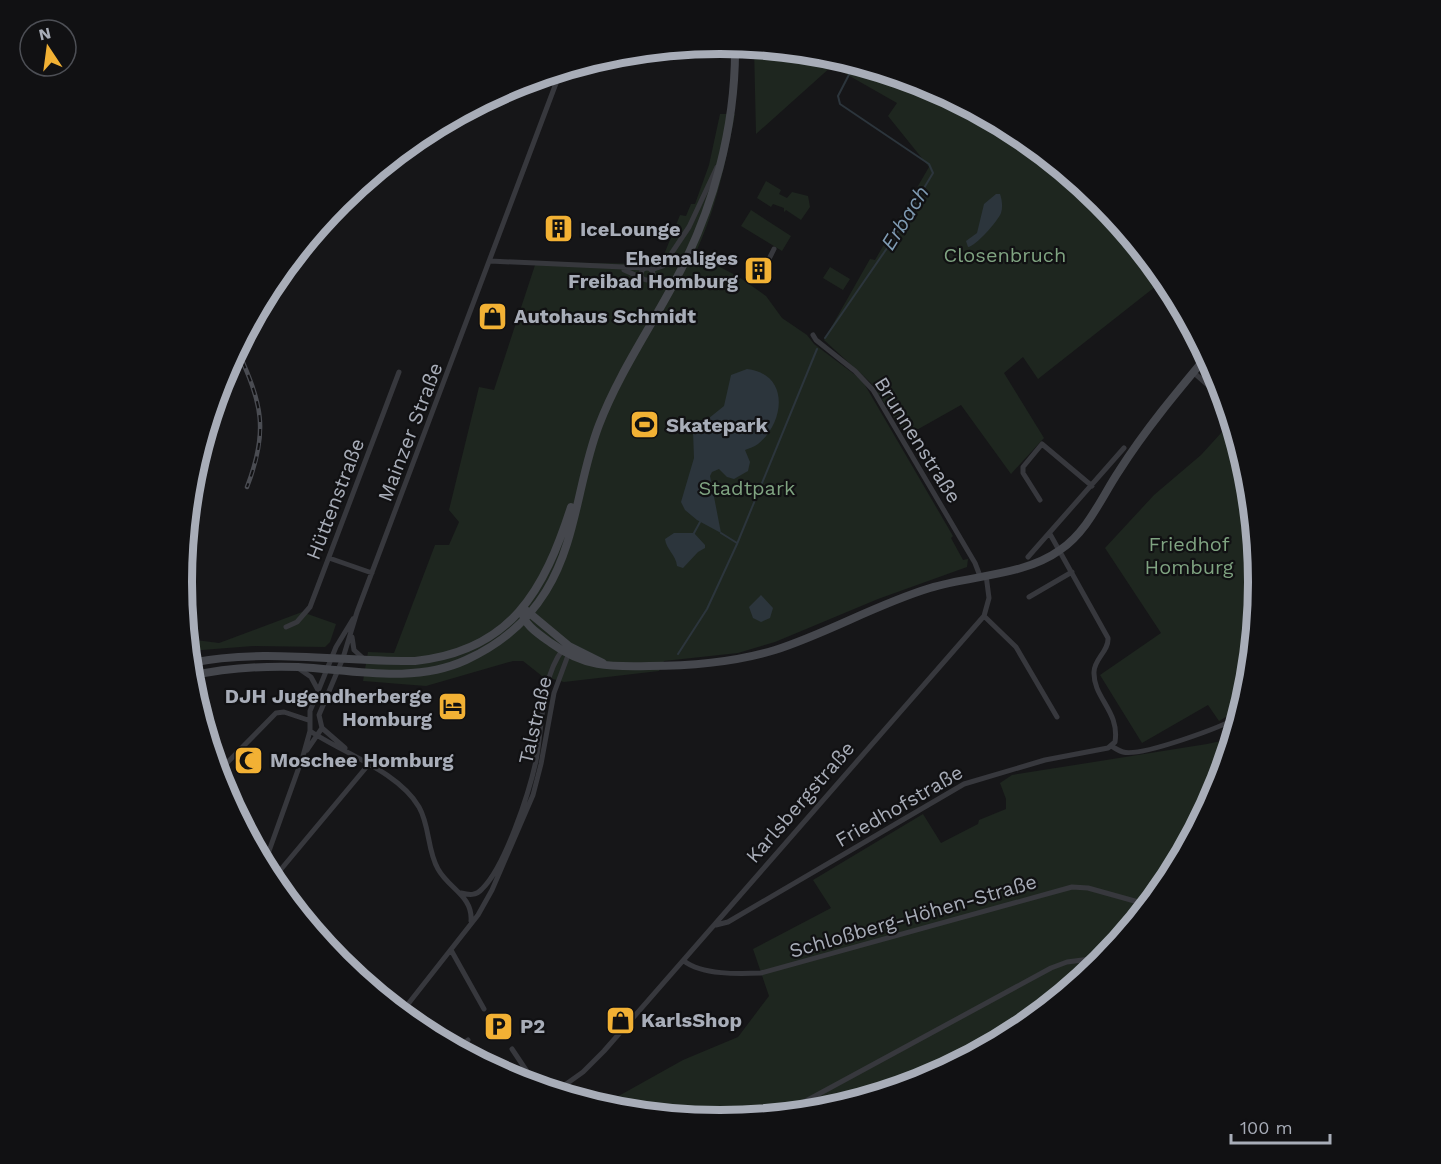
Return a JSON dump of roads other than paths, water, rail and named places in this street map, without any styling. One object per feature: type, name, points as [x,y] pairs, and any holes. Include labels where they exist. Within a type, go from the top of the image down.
[{"type":"main road","points":[[201,674],[212,671],[296,667],[415,673],[438,670],[482,653],[508,636],[524,620],[526,611],[551,564],[617,384],[675,281],[710,204],[721,160],[734,85],[735,54]]},
{"type":"main road","points":[[524,620],[565,653],[594,665],[679,666],[735,659],[776,650],[912,594],[1036,563],[1060,551],[1081,531],[1150,425],[1201,363]]},
{"type":"main road","points":[[526,611],[569,646],[611,665]]},
{"type":"main road","points":[[199,661],[249,657],[332,657],[415,661],[452,655],[496,633],[526,611]]},
{"type":"street","name":"Mainzer Straße","points":[[303,756],[322,728],[319,715],[343,658],[357,612],[557,80]]},
{"type":"street","points":[[490,261],[651,270],[663,266],[689,227],[721,160]]},
{"type":"street","points":[[764,268],[774,249]]},
{"type":"street","points":[[607,267],[634,272],[642,278],[651,279],[651,270]]},
{"type":"street","points":[[642,278],[640,272],[645,268]]},
{"type":"street","name":"Brunnenstraße","points":[[813,335],[816,340],[855,371],[873,390],[983,576]]},
{"type":"street","name":"Hüttenstraße","points":[[286,627],[297,622],[310,607],[399,372]]},
{"type":"street","points":[[1193,372],[1211,388]]},
{"type":"street","points":[[1040,500],[1023,473],[1023,467],[1042,444],[1092,486]]},
{"type":"street","points":[[1028,557],[1124,448]]},
{"type":"street","points":[[1109,466],[1118,472]]},
{"type":"street","points":[[1050,534],[1108,638],[1108,644],[1094,666],[1094,672],[1095,681],[1116,724],[1115,742],[1111,746]]},
{"type":"street","points":[[329,558],[372,573]]},
{"type":"street","points":[[1029,597],[1072,572]]},
{"type":"street","points":[[983,576],[989,598],[984,616],[1016,647],[1057,717]]},
{"type":"street","name":"Mainzer Straße","points":[[268,854],[303,756],[310,731],[308,720],[318,690],[332,657],[357,612]]},
{"type":"street","name":"Karlsbergstraße","points":[[564,1086],[583,1072],[684,961],[984,616]]},
{"type":"street","points":[[352,632],[354,650],[365,660]]},
{"type":"street","points":[[565,653],[569,646]]},
{"type":"street","name":"Talstraße","points":[[461,893],[475,894],[482,889],[493,873],[520,813],[536,762],[550,677],[565,653]]},
{"type":"street","name":"Talstraße","points":[[406,1006],[450,950],[492,890],[533,795],[554,693],[565,653]]},
{"type":"street","points":[[296,667],[311,676],[318,690]]},
{"type":"street","points":[[226,764],[276,713],[284,712],[308,720]]},
{"type":"street","name":"Friedhofstraße","points":[[715,926],[728,922],[964,784],[993,773],[1111,746],[1125,753],[1194,738],[1230,722]]},
{"type":"street","points":[[350,753],[322,728],[314,728],[310,731],[369,764],[415,801],[423,817],[435,862],[446,880],[461,893],[470,905],[471,921]]},
{"type":"street","points":[[279,872],[369,764]]},
{"type":"street","name":"Schloßberg-Höhen-Straße","points":[[684,961],[691,967],[761,973],[1072,887],[1088,888],[1139,902]]},
{"type":"street","points":[[450,950],[484,1009]]},
{"type":"street","points":[[802,1103],[1039,974],[1067,962],[1090,959]]},
{"type":"street","points":[[464,1043],[468,1040]]},
{"type":"street","points":[[512,1049],[527,1073]]},
{"type":"waterway","name":"Erbach","points":[[825,338],[894,238],[933,173],[929,164],[840,104],[838,96],[851,71]]},
{"type":"waterway","name":"Erbach","points":[[678,654],[707,609],[737,544],[817,349]]},
{"type":"waterway","points":[[694,533],[700,522]]},
{"type":"waterway","points":[[721,533],[737,543]]},
{"type":"railway","points":[[242,359],[260,417],[258,449],[247,487]]},
{"type":"place","name":"IceLounge","points":[[559,229]]},
{"type":"place","name":"Ehemaliges Freibad Homburg","points":[[759,270]]},
{"type":"place","name":"Autohaus Schmidt","points":[[493,316]]},
{"type":"place","name":"Skatepark","points":[[645,425]]},
{"type":"place","name":"DJH Jugendherberge Homburg","points":[[453,707]]},
{"type":"place","name":"Moschee Homburg","points":[[249,760]]},
{"type":"place","name":"KarlsShop","points":[[620,1020]]},
{"type":"place","name":"P2","points":[[499,1026]]},
{"type":"park label","name":"Closenbruch","points":[[1005,255]]},
{"type":"park label","name":"Stadtpark","points":[[747,488]]},
{"type":"park label","name":"Friedhof Homburg","points":[[1189,556]]}]
